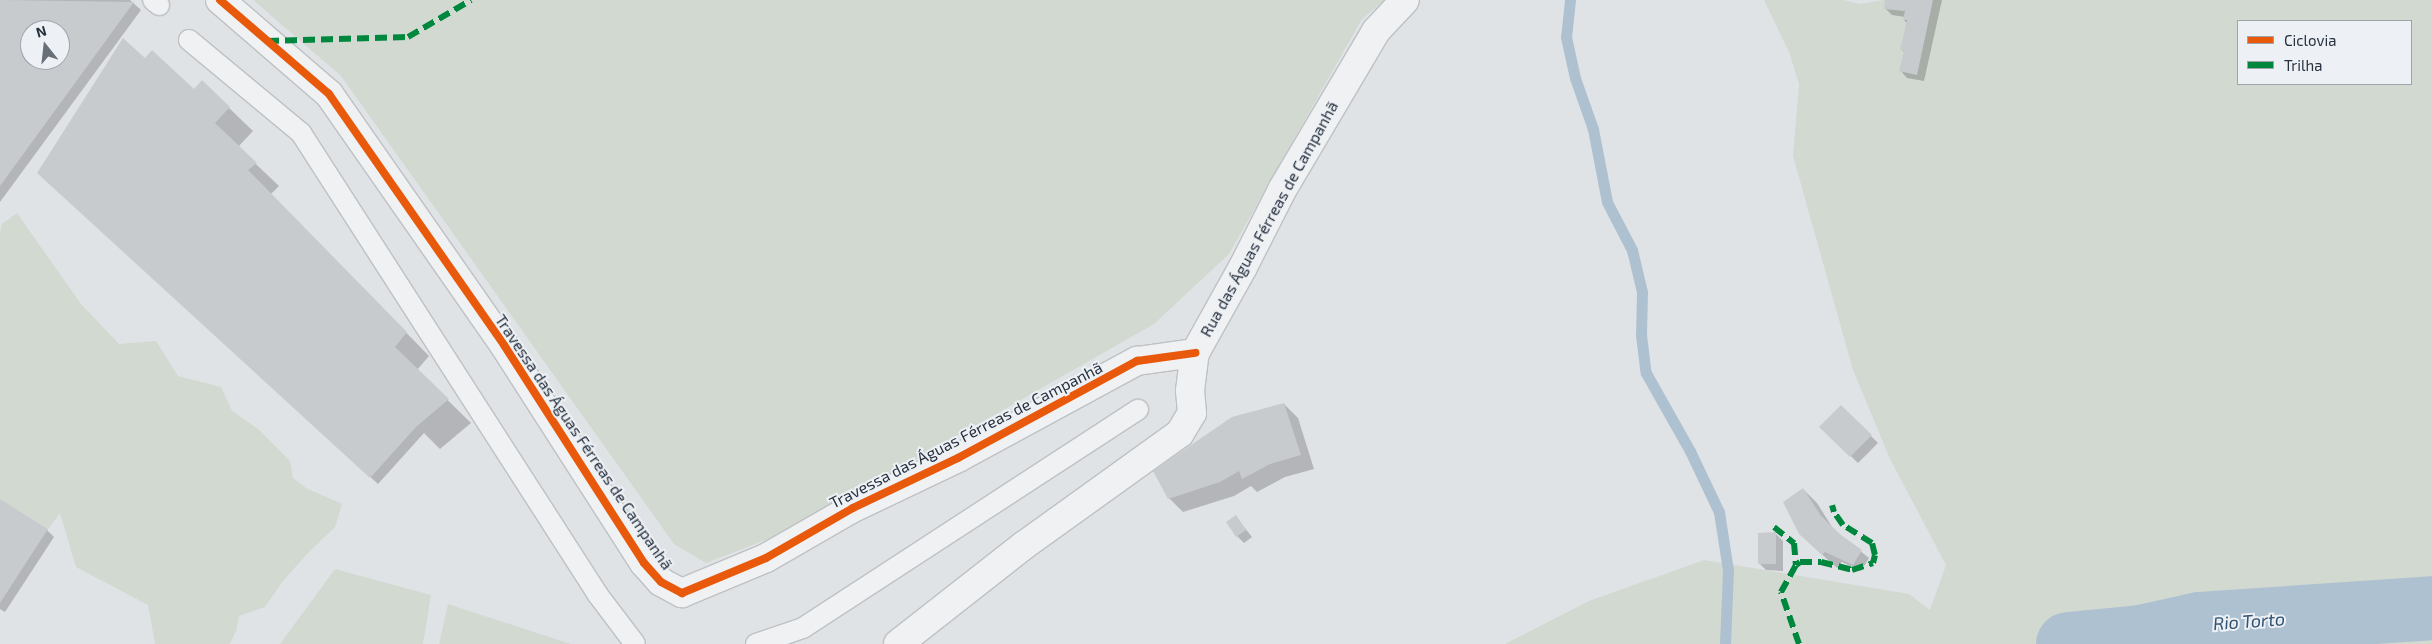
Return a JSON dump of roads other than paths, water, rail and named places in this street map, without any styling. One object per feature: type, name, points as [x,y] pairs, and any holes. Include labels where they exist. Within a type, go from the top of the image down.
[{"type":"street","name":"Travessa das Águas Férreas de Campanhã","points":[[220,0],[329,94],[504,345],[644,563],[661,582],[682,594],[766,558],[853,508],[958,458],[1137,361],[1195,353]]},
{"type":"street","name":"Rua das Águas Férreas de Campanhã","points":[[898,644],[1023,546],[1180,433],[1192,413],[1190,391],[1195,353],[1243,268],[1282,190],[1336,98],[1376,31],[1405,0]]},
{"type":"lane","points":[[189,40],[301,132],[598,595],[635,644]]},
{"type":"lane","points":[[756,644],[803,628],[1138,410]]},
{"type":"waterway","points":[[1570,0],[1566,37],[1575,78],[1593,129],[1607,202],[1632,250],[1642,292],[1641,335],[1646,373],[1690,451],[1719,512],[1728,570],[1725,644]]},
{"type":"waterway","name":"Rio Torto","points":[[2068,644],[2141,637],[2200,624],[2432,608]]}]
